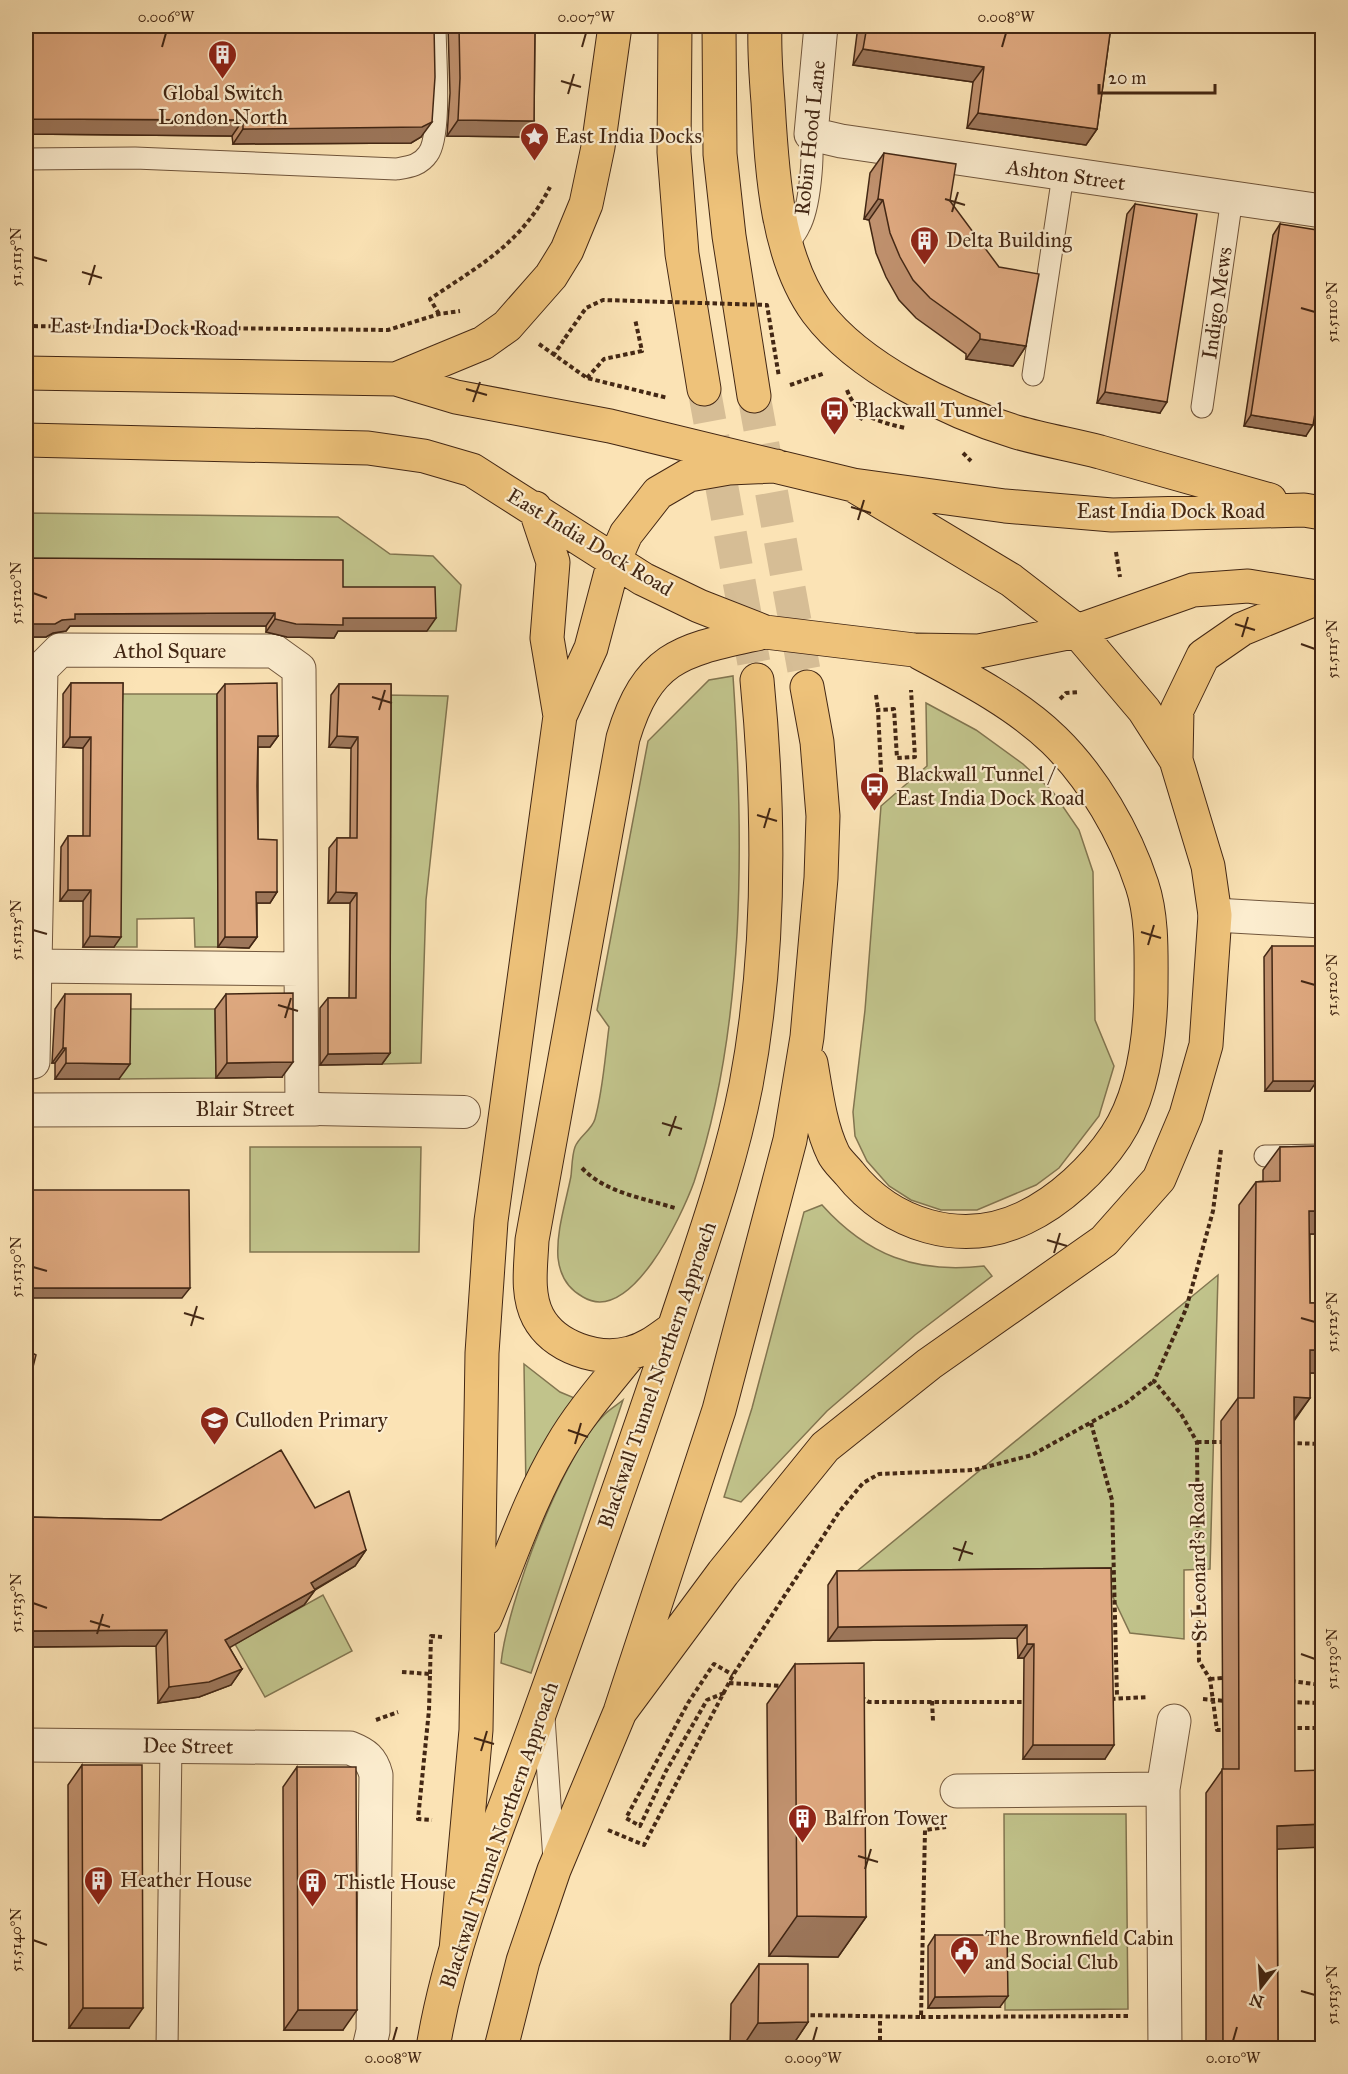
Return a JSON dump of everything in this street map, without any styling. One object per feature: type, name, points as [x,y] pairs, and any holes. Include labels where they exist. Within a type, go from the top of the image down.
[{"type":"highway","points":[[396,379],[483,343],[507,326],[551,276],[562,259],[586,204],[598,147],[615,26]]},
{"type":"highway","points":[[675,26],[674,152],[682,254],[705,389]]},
{"type":"highway","points":[[719,26],[720,154],[729,236],[771,387]]},
{"type":"highway","points":[[765,26],[771,154],[786,246],[799,281],[817,312],[852,347],[892,375],[932,398],[1017,432],[1098,452],[1313,512]]},
{"type":"highway","name":"East India Dock Road","points":[[26,373],[396,379],[456,397],[610,426],[854,485],[1005,506],[1112,515],[1313,512]]},
{"type":"highway","name":"East India Dock Road","points":[[26,440],[368,448],[424,456],[472,470],[535,508],[614,561],[699,606],[765,632],[914,650],[979,651],[1077,631],[1193,590],[1248,586],[1321,597]]},
{"type":"highway","points":[[560,716],[591,648],[614,561],[627,534],[658,493],[689,475],[729,468],[776,466]]},
{"type":"highway","points":[[620,1712],[723,1573],[825,1447],[929,1364],[1104,1241],[1159,1179],[1186,1115],[1206,1045],[1215,915],[1208,866],[1176,760],[1144,710],[1077,631],[1011,580],[854,485]]},
{"type":"highway","points":[[456,1950],[476,1730],[482,1353],[491,1221],[560,716],[548,638],[553,562],[535,508]]},
{"type":"highway","points":[[1176,760],[1177,710],[1203,656],[1242,629],[1321,597]]},
{"type":"highway","points":[[674,1328],[651,1344],[630,1354],[607,1355],[585,1352],[558,1340],[538,1317],[530,1287],[532,1240],[623,738],[632,710],[647,682],[683,652],[765,632]]},
{"type":"highway","points":[[807,1037],[819,1109],[833,1154],[866,1195],[895,1215],[938,1230],[983,1229],[1022,1219],[1054,1201],[1083,1174],[1116,1135],[1137,1089],[1150,1027],[1152,945],[1143,886],[1120,835],[1095,789],[1054,740],[978,684],[914,650]]},
{"type":"highway","name":"Blackwall Tunnel Northern Approach","points":[[433,2049],[456,1950],[646,1415],[724,1176],[746,1085],[761,971],[767,857],[763,745],[757,680]]},
{"type":"highway","points":[[501,2049],[523,1961],[554,1870],[620,1712],[722,1399],[790,1140],[807,1037],[821,878],[823,816],[817,742],[807,687]]},
{"type":"highway","points":[[479,1635],[532,1505],[560,1447],[582,1414],[630,1354]]},
{"type":"street","name":"Robin Hood Lane","points":[[811,134],[821,26]]},
{"type":"street","name":"Ashton Street","points":[[811,134],[841,141],[1063,175],[1323,211]]},
{"type":"street","name":"Athol Square","points":[[33,1062],[41,669],[60,650],[274,651],[299,669],[299,969],[309,1109]]},
{"type":"street","points":[[1215,915],[1323,921]]},
{"type":"street","points":[[34,966],[299,969]]},
{"type":"street","name":"Blair Street","points":[[26,1110],[309,1109],[464,1112]]},
{"type":"street","points":[[1165,2049],[1163,1789],[1174,1721]]},
{"type":"street","name":"Dee Street","points":[[26,1745],[350,1748],[370,1759],[376,1775],[374,2031],[369,2049]]},
{"type":"street","points":[[957,1791],[1163,1789]]},
{"type":"lane","points":[[26,159],[135,158],[396,169],[414,166],[429,154],[435,135],[435,26]]},
{"type":"lane","name":"Robin Hood Lane","points":[[786,246],[800,226],[805,209],[812,157],[811,134]]},
{"type":"lane","points":[[1033,375],[1063,175]]},
{"type":"lane","name":"Indigo Mews","points":[[1202,407],[1232,198]]},
{"type":"lane","points":[[1265,1156],[1323,1155]]},
{"type":"lane","points":[[543,1705],[554,1870]]},
{"type":"lane","points":[[167,2049],[171,1745]]},
{"type":"path","points":[[439,314],[430,299],[509,245],[540,207],[554,181]]},
{"type":"path","points":[[553,356],[586,308],[603,300],[767,305],[771,387],[831,371]]},
{"type":"path","name":"East India Dock Road","points":[[26,326],[388,330],[439,314],[467,310]]},
{"type":"path","points":[[587,378],[604,359],[642,351],[635,319]]},
{"type":"path","points":[[537,343],[587,378],[673,399]]},
{"type":"path","points":[[857,409],[894,426]]},
{"type":"path","points":[[860,420],[864,414]]},
{"type":"path","points":[[1115,544],[1122,585]]},
{"type":"path","points":[[878,710],[894,708],[897,758],[915,757],[911,690]]},
{"type":"path","points":[[1052,706],[1066,693],[1086,692]]},
{"type":"path","points":[[870,790],[882,790],[876,695]]},
{"type":"path","points":[[552,1130],[574,1160],[592,1179],[607,1188],[682,1210]]},
{"type":"path","points":[[578,1816],[644,1845],[733,1676],[839,1512],[863,1483],[879,1474],[974,1470],[1032,1455],[1126,1403],[1154,1381],[1186,1309],[1213,1211],[1221,1150]]},
{"type":"path","points":[[1154,1381],[1181,1414],[1197,1442],[1222,1442]]},
{"type":"path","points":[[1091,1423],[1112,1500],[1117,1697]]},
{"type":"path","name":"St Leonard's Road","points":[[1197,1442],[1199,1661],[1210,1679],[1217,1730],[1222,1730]]},
{"type":"path","points":[[1288,1443],[1322,1444],[1318,1703],[1320,1728],[1288,1728]]},
{"type":"path","points":[[431,1642],[429,1710],[418,1819],[432,1820],[433,1809]]},
{"type":"path","points":[[724,1692],[707,1701],[666,1771],[640,1826],[626,1818],[688,1703],[714,1664],[733,1676]]},
{"type":"path","points":[[402,1672],[430,1674]]},
{"type":"path","points":[[1210,1679],[1222,1678]]},
{"type":"path","points":[[1288,1681],[1320,1685]]},
{"type":"path","points":[[729,1683],[789,1686]]},
{"type":"path","points":[[857,1696],[866,1698],[869,1702],[1037,1702]]},
{"type":"path","points":[[1108,1699],[1153,1697]]},
{"type":"path","points":[[681,1701],[688,1703]]},
{"type":"path","points":[[932,1701],[933,1721]]},
{"type":"path","points":[[1214,1701],[1233,1701]]},
{"type":"path","points":[[1285,1702],[1318,1703]]},
{"type":"path","points":[[921,2017],[925,1830],[954,1825],[957,1791]]},
{"type":"path","points":[[791,2015],[1165,2016]]},
{"type":"path","points":[[880,2017],[880,2049]]},
{"type":"green space","points":[[26,513],[338,517],[390,554],[433,556],[461,585],[456,631],[427,631],[426,600],[26,571]]},
{"type":"green space","points":[[733,676],[739,802],[737,932],[724,1060],[711,1122],[688,1198],[666,1241],[636,1282],[619,1296],[601,1302],[583,1297],[566,1281],[559,1265],[558,1237],[574,1150],[595,1119],[600,1097],[609,1027],[597,1010],[648,741],[709,680]]},
{"type":"green space","points":[[115,694],[217,694],[218,947],[195,947],[194,918],[137,919],[137,947],[114,947]]},
{"type":"green space","points":[[384,695],[448,696],[426,900],[421,1063],[382,1064]]},
{"type":"green space","points":[[926,703],[976,730],[1023,764],[1053,792],[1079,830],[1093,872],[1095,1020],[1114,1066],[1099,1116],[1059,1168],[1036,1185],[977,1210],[941,1210],[911,1200],[889,1186],[867,1161],[855,1136],[853,1112],[865,1010],[881,806],[927,766]]},
{"type":"green space","points":[[120,1009],[215,1009],[216,1078],[119,1079]]},
{"type":"green space","points":[[250,1147],[421,1147],[419,1252],[250,1252]]},
{"type":"green space","points":[[822,1205],[857,1237],[894,1257],[936,1267],[984,1266],[992,1276],[915,1335],[827,1411],[741,1502],[724,1497],[752,1408],[804,1212]]},
{"type":"green space","points":[[1218,1275],[1210,1569],[1184,1570],[1184,1639],[1130,1633],[1100,1570],[856,1572]]},
{"type":"green space","points":[[524,1364],[560,1392],[577,1399],[526,1491]]},
{"type":"green space","points":[[623,1400],[531,1673],[501,1663],[505,1637],[525,1569],[555,1495],[588,1434],[605,1414]]},
{"type":"green space","points":[[323,1595],[352,1651],[265,1697],[235,1644]]},
{"type":"green space","points":[[1004,1814],[1126,1814],[1128,2009],[1005,2010]]},
{"type":"building","name":"Global Switch London North","points":[[26,26],[434,26],[435,77],[432,122],[422,127],[243,129],[243,120],[26,119]]},
{"type":"building","points":[[459,26],[535,26],[534,121],[458,120]]},
{"type":"building","points":[[867,26],[1111,26],[1097,129],[978,113],[984,67],[863,49]]},
{"type":"building","name":"Delta Building","points":[[884,153],[956,164],[950,201],[999,267],[1039,274],[1026,346],[980,339],[980,334],[930,298],[913,280],[890,233],[883,200],[878,199]]},
{"type":"building","points":[[1135,204],[1197,214],[1167,402],[1105,392]]},
{"type":"building","points":[[1280,224],[1323,231],[1323,368],[1313,425],[1251,415]]},
{"type":"building","points":[[26,558],[343,560],[343,587],[435,587],[436,618],[343,618],[343,625],[296,624],[275,619],[275,613],[75,614],[75,619],[62,620],[55,624],[26,624]]},
{"type":"building","points":[[71,683],[123,683],[121,937],[90,936],[91,890],[68,890],[68,836],[90,836],[91,737],[70,737]]},
{"type":"building","points":[[277,683],[278,736],[258,736],[257,786],[258,839],[277,840],[277,892],[256,892],[257,937],[225,937],[225,684]]},
{"type":"building","points":[[339,684],[391,684],[390,1053],[328,1054],[328,998],[356,998],[357,893],[336,892],[337,838],[357,838],[358,737],[337,736]]},
{"type":"building","points":[[1272,946],[1323,946],[1323,1004],[1317,1004],[1317,1081],[1273,1081]]},
{"type":"building","points":[[293,993],[293,1062],[227,1063],[226,994]]},
{"type":"building","points":[[65,994],[131,994],[130,1064],[66,1063],[66,1048],[63,1048]]},
{"type":"building","points":[[1323,1146],[1323,1211],[1309,1211],[1310,1303],[1323,1303],[1323,1350],[1310,1350],[1310,1398],[1294,1397],[1295,1771],[1323,1770],[1323,1824],[1277,1826],[1278,2049],[1223,2049],[1222,1769],[1239,1769],[1238,1398],[1254,1398],[1256,1182],[1280,1181],[1280,1147]]},
{"type":"building","points":[[26,1190],[189,1190],[190,1288],[26,1288]]},
{"type":"building","points":[[26,1350],[36,1355],[26,1395]]},
{"type":"building","points":[[281,1450],[315,1508],[349,1491],[366,1550],[311,1583],[315,1590],[225,1640],[242,1669],[209,1682],[169,1687],[167,1630],[26,1631],[26,1517],[161,1520]]},
{"type":"building","points":[[1111,1568],[1114,1745],[1033,1745],[1034,1644],[1027,1644],[1027,1625],[838,1627],[837,1571]]},
{"type":"building","points":[[864,1663],[866,1917],[797,1916],[795,1664]]},
{"type":"building","name":"Heather House","points":[[82,1765],[142,1765],[143,2008],[83,2008]]},
{"type":"building","name":"Thistle House","points":[[297,1767],[356,1767],[357,2010],[298,2010]]},
{"type":"building","name":"The Brownfield Cabin and Social Club","points":[[935,1935],[1007,1935],[1008,1996],[935,1997]]},
{"type":"building","points":[[759,1964],[808,1964],[808,2022],[758,2023]]},
{"type":"tunnel","points":[[704,389],[757,680]]},
{"type":"tunnel","points":[[754,396],[807,687]]},
{"type":"place","name":"Global Switch London North","points":[[223,80]]},
{"type":"place","name":"East India Docks","points":[[534,162]]},
{"type":"place","name":"Delta Building","points":[[925,266]]},
{"type":"place","name":"Blackwall Tunnel","points":[[834,436]]},
{"type":"place","name":"Blackwall Tunnel / East India Dock Road","points":[[875,812]]},
{"type":"place","name":"Culloden Primary","points":[[214,1446]]},
{"type":"place","name":"Balfron Tower","points":[[803,1844]]},
{"type":"place","name":"Heather House","points":[[99,1906]]},
{"type":"place","name":"Thistle House","points":[[313,1908]]},
{"type":"place","name":"The Brownfield Cabin and Social Club","points":[[964,1976]]}]
